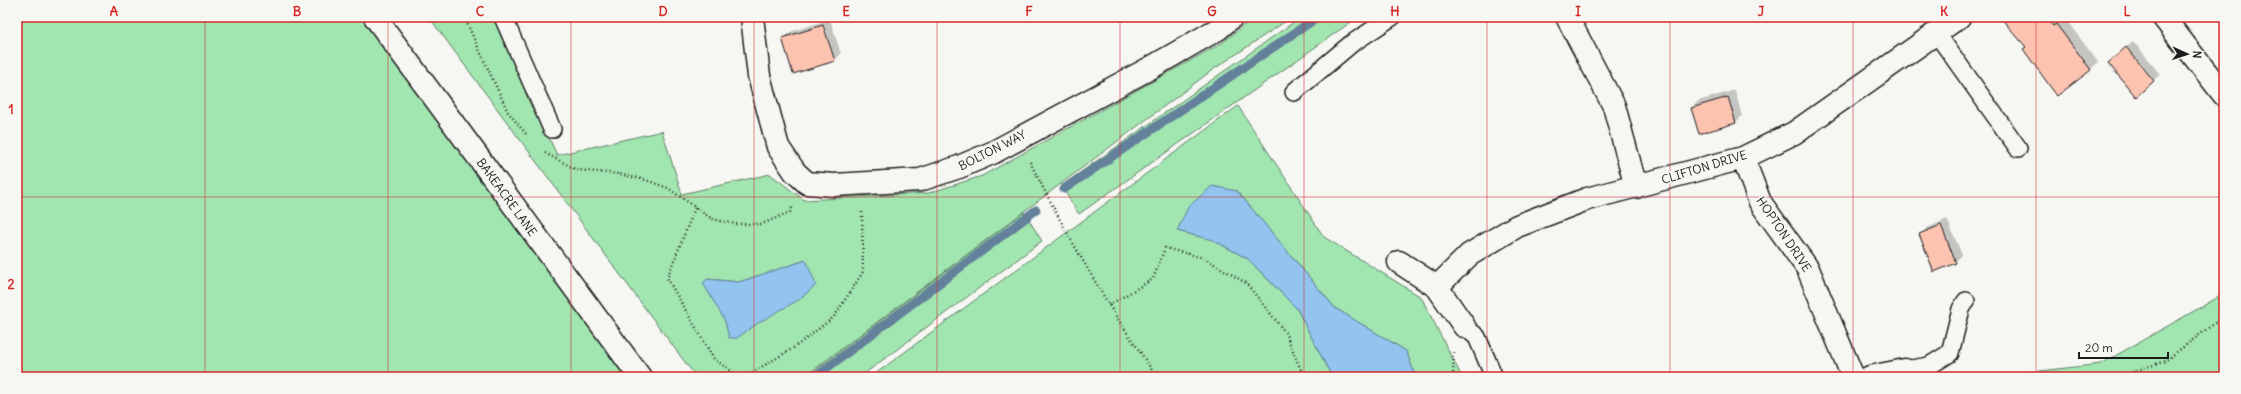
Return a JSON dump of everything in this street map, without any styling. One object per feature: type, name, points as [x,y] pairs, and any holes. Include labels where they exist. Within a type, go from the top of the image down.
[{"type":"street","name":"BAKEACRE LANE","points":[[375,17],[640,377]]},
{"type":"street","points":[[752,17],[759,76],[778,147],[795,172],[807,183]]},
{"type":"street","name":"BOLTON WAY","points":[[807,183],[834,185],[920,180],[960,167],[992,153],[1018,137],[1152,67],[1218,29],[1232,17]]},
{"type":"street","points":[[1567,17],[1614,106],[1636,187]]},
{"type":"street","name":"CLIFTON DRIVE","points":[[1437,287],[1469,255],[1517,226],[1587,199],[1743,158],[1794,132],[1937,34],[1959,17]]},
{"type":"street","points":[[2163,17],[2224,95]]},
{"type":"street","name":"HOPTON DRIVE","points":[[1743,158],[1760,202],[1808,269],[1853,377]]},
{"type":"street","points":[[1399,262],[1437,287],[1464,326]]},
{"type":"street","points":[[1870,377],[1905,370]]},
{"type":"lane","points":[[503,17],[552,129]]},
{"type":"lane","points":[[1294,92],[1351,44],[1392,17]]},
{"type":"lane","points":[[1937,34],[2018,148]]},
{"type":"lane","points":[[1905,370],[1929,366],[1950,353],[1961,310],[1966,301]]},
{"type":"lane","points":[[1464,326],[1478,337],[1494,377]]},
{"type":"path","points":[[464,17],[508,112],[531,140]]},
{"type":"path","points":[[1018,137],[1062,227],[1108,305],[1139,347],[1156,377]]},
{"type":"path","points":[[540,151],[577,170],[619,174],[646,180],[668,188],[712,219],[736,224],[762,224],[790,212],[807,183]]},
{"type":"path","points":[[745,377],[795,347],[834,317],[864,272],[862,184]]},
{"type":"path","points":[[695,208],[667,278],[714,359],[740,377]]},
{"type":"path","points":[[1108,305],[1153,279],[1165,248],[1204,258],[1246,284],[1285,332],[1304,377]]},
{"type":"path","points":[[2118,377],[2165,361],[2224,316]]},
{"type":"green space","points":[[17,17],[374,17],[642,377],[17,377]]},
{"type":"green space","points":[[429,17],[493,17],[557,155],[662,131],[682,194],[770,174],[804,200],[929,193],[982,176],[1222,43],[1254,17],[1292,17],[1211,71],[804,377],[696,377]],"holes":[[[806,260],[761,318],[739,335],[729,337],[725,321],[707,279],[739,282]]]},
{"type":"green space","points":[[1301,17],[1358,17],[1079,214],[1061,186]]},
{"type":"green space","points":[[1238,106],[1324,237],[1421,297],[1462,377],[1416,377],[1406,351],[1335,308],[1237,191],[1177,231],[1213,240],[1248,259],[1297,309],[1332,377],[871,377]]},
{"type":"green space","points":[[1024,212],[1042,241],[860,377],[806,377]]},
{"type":"green space","points":[[2224,294],[2224,377],[1987,377],[2101,364]]},
{"type":"water","points":[[1212,186],[1237,191],[1335,308],[1406,351],[1416,377],[1332,377],[1297,309],[1248,259],[1213,240],[1177,231],[1188,207]]},
{"type":"water","points":[[806,260],[816,285],[800,299],[758,323],[737,338],[729,338],[725,321],[703,283],[707,279],[739,282]]},
{"type":"building","points":[[2000,17],[2045,17],[2053,26],[2056,24],[2091,70],[2057,96],[2023,49],[2026,47]]},
{"type":"building","points":[[823,25],[835,61],[793,74],[782,38]]},
{"type":"building","points":[[2126,47],[2154,81],[2136,97],[2108,63]]},
{"type":"building","points":[[1728,97],[1736,123],[1699,134],[1691,108]]},
{"type":"building","points":[[1941,225],[1956,263],[1934,272],[1919,234]]},
{"type":"waterway","points":[[1064,189],[1318,17]]},
{"type":"waterway","points":[[815,377],[1036,210]]}]
